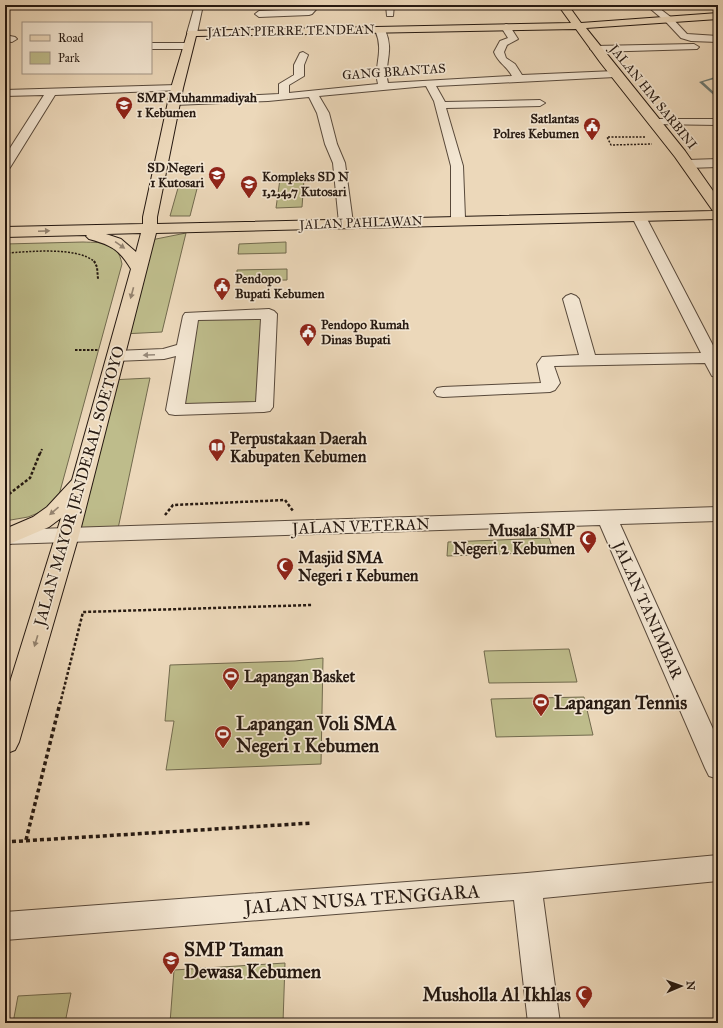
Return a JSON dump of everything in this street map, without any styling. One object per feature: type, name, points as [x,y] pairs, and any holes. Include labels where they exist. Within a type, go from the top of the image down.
[{"type":"main road","name":"JALAN HM SARBINI","points":[[563,5],[615,74],[669,140],[718,208]]},
{"type":"main road","name":"JALAN PIERRE TENDEAN","points":[[149,229],[177,88],[192,33],[578,26],[718,16]]},
{"type":"main road","name":"JALAN PAHLAWAN","points":[[149,229],[456,220],[718,215]]},
{"type":"main road","points":[[5,232],[149,229]]},
{"type":"main road","name":"JALAN MAYOR JENDERAL SOETOYO","points":[[5,742],[68,535],[149,229]]},
{"type":"main road","points":[[69,231],[103,237],[119,242],[129,252],[139,268]]},
{"type":"main road","points":[[6,537],[41,522],[55,512],[81,483]]},
{"type":"street","points":[[192,33],[200,5]]},
{"type":"street","points":[[259,14],[309,12],[316,5]]},
{"type":"street","points":[[650,5],[669,20],[684,36],[691,38],[718,39]]},
{"type":"street","points":[[506,27],[513,39],[503,43],[499,52],[502,60],[511,66],[518,78]]},
{"type":"street","points":[[380,30],[385,49],[381,72],[381,80],[384,87]]},
{"type":"street","points":[[152,46],[188,46]]},
{"type":"street","points":[[596,49],[694,48]]},
{"type":"street","points":[[284,96],[284,84],[299,76],[299,65],[303,55]]},
{"type":"street","name":"GANG BRANTAS","points":[[175,102],[284,96],[429,83],[615,74]]},
{"type":"street","points":[[429,83],[440,105],[458,175],[458,218],[456,220]]},
{"type":"street","points":[[5,93],[177,88]]},
{"type":"street","points":[[5,166],[52,91]]},
{"type":"street","points":[[312,93],[323,113],[331,144],[339,163],[346,223]]},
{"type":"street","points":[[440,105],[464,109],[540,103]]},
{"type":"street","points":[[655,122],[718,122]]},
{"type":"street","points":[[687,164],[718,163]]},
{"type":"street","points":[[443,392],[544,388],[549,386],[551,383],[545,364],[548,361],[588,360],[714,365],[685,305],[639,217]]},
{"type":"street","points":[[571,299],[588,360]]},
{"type":"street","points":[[269,314],[264,407],[175,410],[184,348],[190,316],[269,314]]},
{"type":"street","points":[[118,350],[164,354],[184,348]]},
{"type":"street","name":"JALAN VETERAN","points":[[6,537],[718,514]]},
{"type":"street","name":"JALAN TANIMBAR","points":[[607,518],[718,768]]},
{"type":"street","name":"JALAN NUSA TENGGARA","points":[[5,926],[527,886],[718,868]]},
{"type":"street","points":[[527,886],[544,1023]]},
{"type":"path","points":[[607,137],[669,140],[611,145],[607,137]]},
{"type":"path","points":[[5,254],[60,252],[81,254],[94,260],[98,269],[98,279]]},
{"type":"path","points":[[5,497],[30,478],[42,449]]},
{"type":"path","points":[[153,532],[173,505],[285,500],[305,527]]},
{"type":"path","points":[[26,840],[83,612],[312,606]]},
{"type":"path","points":[[5,842],[312,823]]},
{"type":"green space","points":[[280,179],[304,179],[302,207],[276,208]]},
{"type":"green space","points":[[180,181],[199,181],[190,216],[170,216]]},
{"type":"green space","points":[[186,233],[162,332],[122,334],[146,241]]},
{"type":"green space","points":[[83,242],[108,244],[117,251],[122,264],[59,495],[48,509],[28,517],[5,521],[5,244]]},
{"type":"green space","points":[[286,242],[286,253],[238,254],[239,244]]},
{"type":"green space","points":[[287,269],[287,280],[237,281],[237,270]]},
{"type":"green space","points":[[269,314],[264,407],[175,410],[191,316]]},
{"type":"green space","points":[[150,378],[116,538],[77,540],[110,380]]},
{"type":"green space","points":[[549,538],[554,552],[447,556],[448,542]]},
{"type":"green space","points":[[569,649],[577,682],[489,683],[484,651]]},
{"type":"green space","points":[[323,658],[321,764],[166,770],[174,721],[165,721],[170,665],[295,661]]},
{"type":"green space","name":"Lapangan Tennis","points":[[584,697],[593,735],[496,737],[491,699]]},
{"type":"green space","points":[[285,963],[283,1023],[170,1023],[174,970]]},
{"type":"green space","points":[[71,993],[65,1023],[13,1023],[18,996]]},
{"type":"waterway","points":[[718,77],[701,82],[718,98]]},
{"type":"place","name":"SMP Muhammadiyah 1 Kebumen","points":[[124,120]]},
{"type":"place","name":"Satlantas Polres Kebumen","points":[[592,141]]},
{"type":"place","name":"SD Negeri 1 Kutosari","points":[[217,190]]},
{"type":"place","name":"Kompleks SD N 1,2,4,7 Kutosari","points":[[249,199]]},
{"type":"place","name":"Pendopo Bupati Kebumen","points":[[222,301]]},
{"type":"place","name":"Pendopo Rumah Dinas Bupati","points":[[308,347]]},
{"type":"place","name":"Perpustakaan Daerah Kabupaten Kebumen","points":[[217,462]]},
{"type":"place","name":"Musala SMP Negeri 2 Kebumen","points":[[588,554]]},
{"type":"place","name":"Masjid SMA Negeri 1 Kebumen","points":[[285,581]]},
{"type":"place","name":"Lapangan Basket","points":[[231,691]]},
{"type":"place","name":"Lapangan Tennis","points":[[541,717]]},
{"type":"place","name":"Lapangan Voli SMA Negeri 1 Kebumen","points":[[223,749]]},
{"type":"place","name":"SMP Taman Dewasa Kebumen","points":[[171,975]]},
{"type":"place","name":"Musholla Al Ikhlas","points":[[584,1009]]}]
